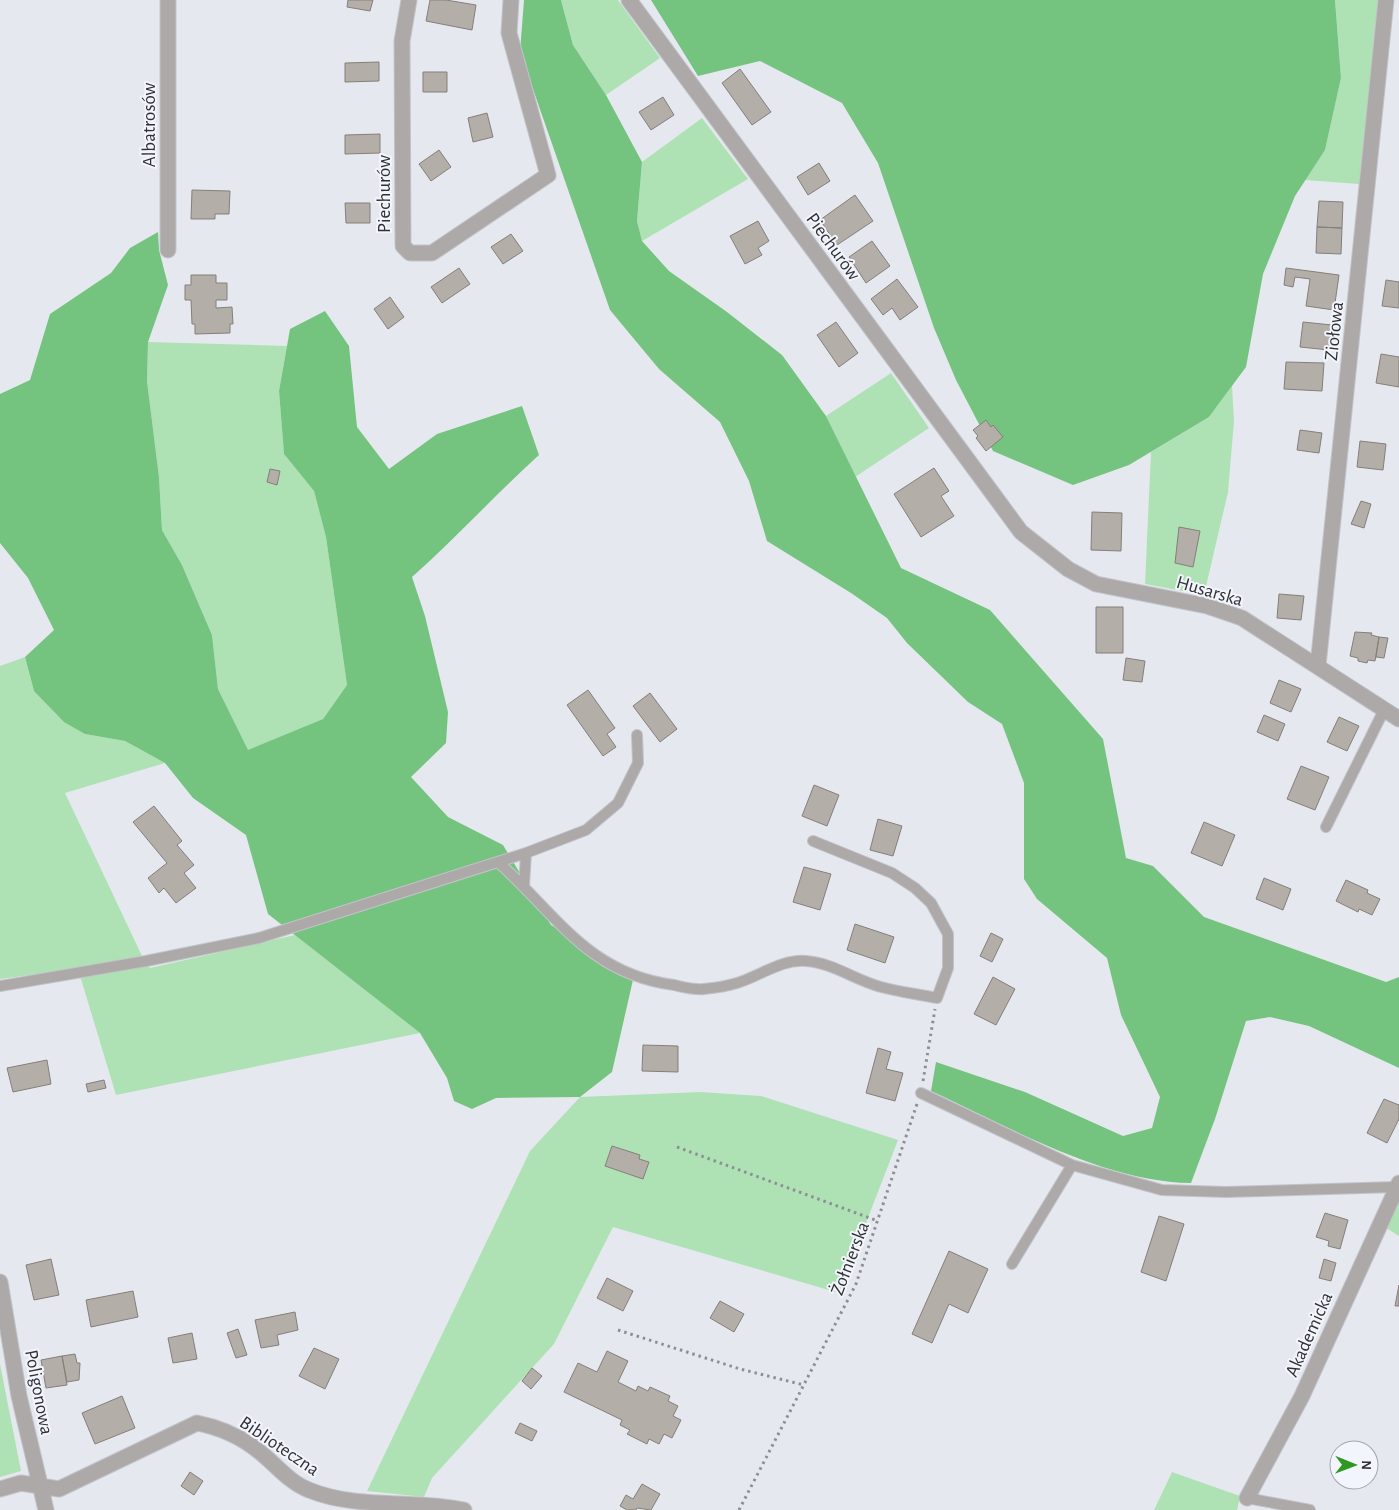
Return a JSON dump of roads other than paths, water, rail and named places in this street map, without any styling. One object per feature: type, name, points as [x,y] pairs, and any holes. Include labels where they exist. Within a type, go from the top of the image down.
[{"type":"street","name":"Albatrosów","points":[[168,0],[168,250]]},
{"type":"street","name":"Piechurów","points":[[410,0],[402,41],[403,246],[410,253],[432,253],[548,175],[509,33],[511,0]]},
{"type":"street","name":"Piechurów","points":[[629,0],[1007,516]]},
{"type":"street","name":"Ziołowa","points":[[1318,666],[1386,0]]},
{"type":"street","name":"Husarska","points":[[1007,516],[1037,546],[1080,576],[1112,588],[1227,611],[1254,625],[1399,719]]},
{"type":"street","name":"Akademicka","points":[[1247,1498],[1302,1396],[1398,1185]]},
{"type":"street","name":"Poligonowa","points":[[0,1282],[19,1396],[46,1510]]},
{"type":"street","name":"Biblioteczna","points":[[0,1489],[21,1483],[59,1489],[197,1423],[216,1427],[255,1448],[288,1477],[307,1490],[326,1497],[349,1501],[464,1510]]},
{"type":"lane","points":[[1326,827],[1384,710]]},
{"type":"lane","points":[[0,986],[146,961],[259,938],[526,853],[586,830],[618,803],[638,763],[637,735]]},
{"type":"lane","points":[[498,862],[524,886],[556,923],[594,956],[627,974],[661,984],[702,989],[737,983],[781,964],[804,961],[826,964],[880,987],[937,998],[948,968],[948,934],[931,903],[915,888],[892,873],[813,841]]},
{"type":"lane","points":[[524,886],[526,853]]},
{"type":"lane","points":[[921,1093],[1072,1166],[1162,1190],[1226,1192],[1398,1185]]},
{"type":"lane","points":[[1012,1264],[1072,1166]]},
{"type":"lane","points":[[1247,1498],[1310,1510]]}]
